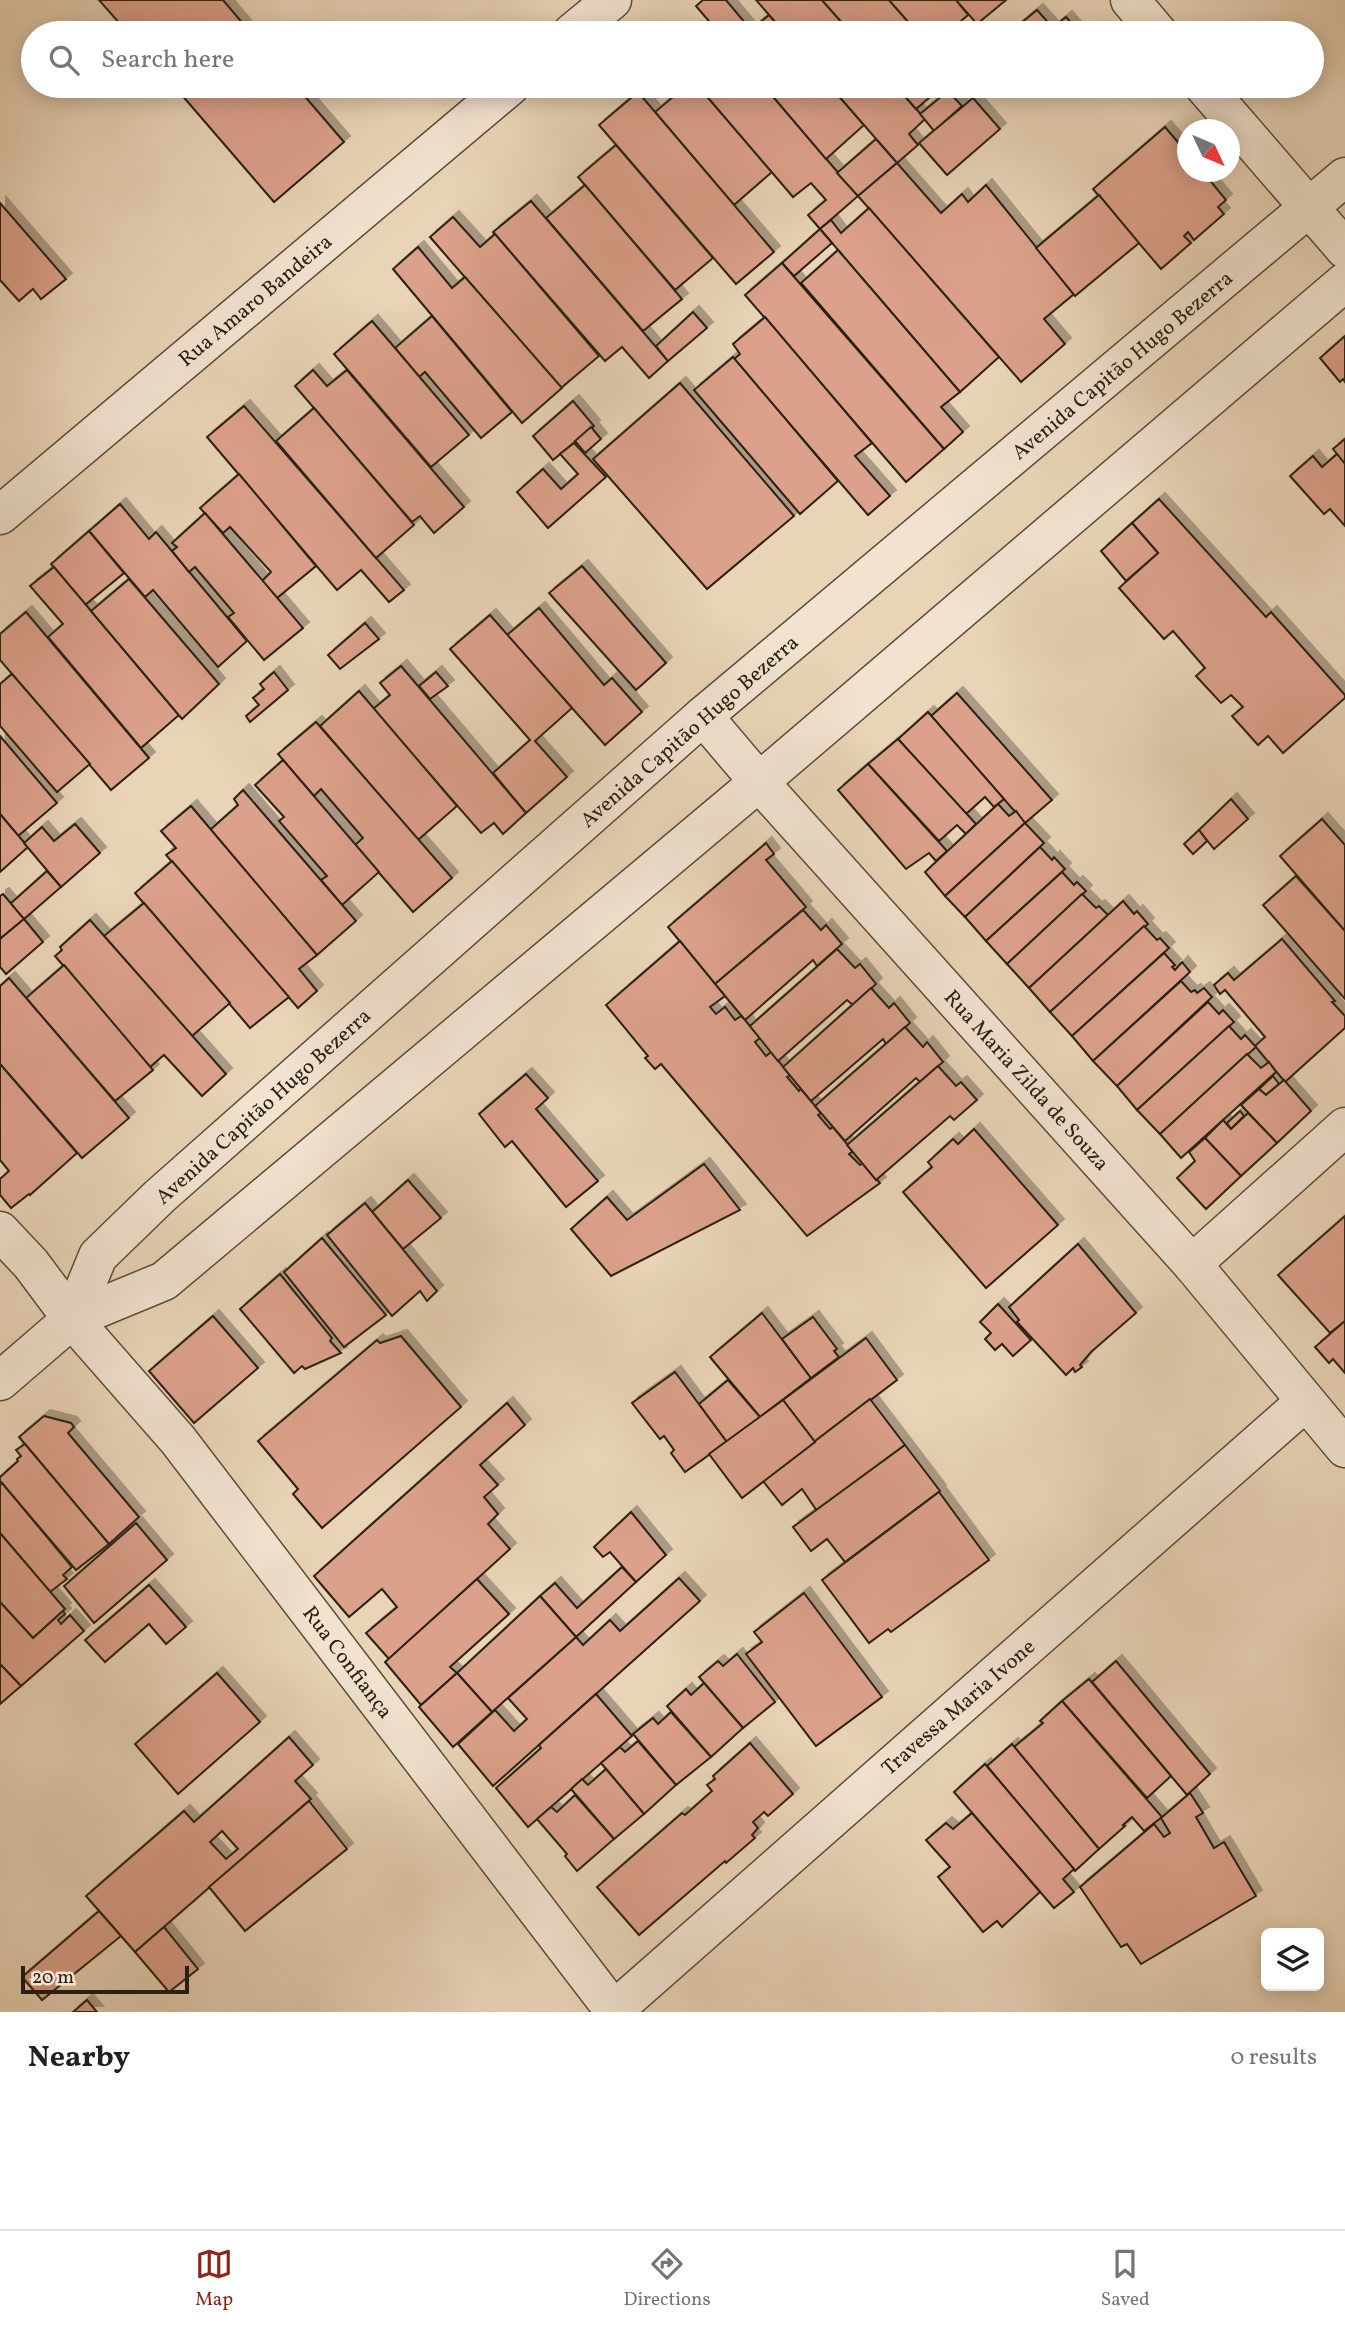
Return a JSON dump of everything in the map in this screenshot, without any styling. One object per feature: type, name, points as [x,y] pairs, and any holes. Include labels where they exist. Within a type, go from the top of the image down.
[{"type":"street","points":[[587,21],[612,0]]},
{"type":"street","points":[[1130,0],[1148,21]]},
{"type":"street","name":"Rua Amaro Bandeira","points":[[0,515],[496,98]]},
{"type":"street","points":[[1213,98],[1345,249]]},
{"type":"street","name":"Avenida Capitão Hugo Bezerra","points":[[72,1319],[99,1256],[160,1196],[703,716],[1345,177]]},
{"type":"street","name":"Avenida Capitão Hugo Bezerra","points":[[0,1381],[72,1319],[164,1282],[759,782],[1345,282]]},
{"type":"street","name":"Rua Maria Zilda de Souza","points":[[703,716],[759,782],[1192,1264],[1345,1448]]},
{"type":"street","points":[[1192,1264],[1345,1128]]},
{"type":"street","name":"Rua Confiança","points":[[0,1231],[31,1264],[72,1319],[178,1440],[613,2011]]},
{"type":"street","name":"Travessa Maria Ivone","points":[[613,2011],[1305,1402]]},
{"type":"building","points":[[99,0],[223,0],[241,21],[117,21]]},
{"type":"building","points":[[703,0],[726,0],[744,21],[709,21],[696,6]]},
{"type":"building","points":[[756,0],[822,0],[840,21],[774,21]]},
{"type":"building","points":[[822,0],[889,0],[907,21],[840,21]]},
{"type":"building","points":[[889,0],[956,0],[968,15],[961,21],[907,21]]},
{"type":"building","points":[[956,0],[1006,0],[981,21],[974,21]]},
{"type":"building","points":[[1037,10],[1047,21],[1024,21]]},
{"type":"building","points":[[769,15],[774,21],[762,21]]},
{"type":"building","points":[[184,98],[306,98],[344,142],[274,202]]},
{"type":"building","points":[[631,98],[643,98],[774,252],[736,284],[599,125]]},
{"type":"building","points":[[672,98],[708,98],[772,172],[734,205],[655,112]]},
{"type":"building","points":[[708,98],[774,98],[858,196],[820,229],[808,215],[826,200],[811,183],[793,197]]},
{"type":"building","points":[[774,98],[840,98],[864,125],[826,159]]},
{"type":"building","points":[[840,98],[907,98],[925,119],[909,134],[918,145],[897,163]]},
{"type":"building","points":[[906,98],[929,98],[916,109]]},
{"type":"building","points":[[939,98],[955,98],[962,106],[934,131],[920,114]]},
{"type":"building","points":[[973,98],[1000,129],[947,175],[919,143]]},
{"type":"building","points":[[1165,127],[1177,141],[1177,182],[1211,182],[1226,200],[1218,207],[1224,214],[1194,240],[1188,232],[1184,236],[1191,243],[1161,269],[1093,189]]},
{"type":"building","points":[[876,139],[897,163],[858,196],[837,173]]},
{"type":"building","points":[[616,145],[713,258],[675,290],[578,177]]},
{"type":"building","points":[[897,163],[941,213],[962,194],[968,202],[986,185],[1074,294],[1044,319],[1065,344],[1021,382],[858,196]]},
{"type":"building","points":[[585,185],[682,299],[643,331],[546,218]]},
{"type":"building","points":[[1099,195],[1139,243],[1075,296],[1036,248]]},
{"type":"building","points":[[531,201],[668,361],[649,378],[622,347],[605,361],[493,232]]},
{"type":"building","points":[[0,203],[66,279],[41,299],[33,289],[19,301],[0,280]]},
{"type":"building","points":[[869,208],[999,357],[960,392],[820,229],[831,220],[841,233]]},
{"type":"building","points":[[453,217],[480,247],[495,234],[599,356],[561,388],[430,237]]},
{"type":"building","points":[[820,229],[832,243],[794,276],[782,263]]},
{"type":"building","points":[[418,247],[452,288],[465,277],[562,388],[522,423],[393,269]]},
{"type":"building","points":[[838,250],[960,392],[941,407],[963,432],[944,449],[801,283]]},
{"type":"building","points":[[782,263],[944,449],[906,482],[745,295]]},
{"type":"building","points":[[693,312],[707,328],[668,361],[656,346]]},
{"type":"building","points":[[432,316],[512,412],[481,438],[425,372],[419,377],[395,348]]},
{"type":"building","points":[[765,317],[872,443],[855,456],[890,496],[868,515],[734,359],[740,354],[733,344]]},
{"type":"building","points":[[372,321],[469,435],[431,467],[334,354]]},
{"type":"building","points":[[1345,336],[1345,382],[1343,379],[1340,382],[1320,358]]},
{"type":"building","points":[[733,357],[838,481],[800,514],[694,390]]},
{"type":"building","points":[[313,370],[327,386],[347,370],[464,507],[434,533],[420,516],[412,522],[295,386]]},
{"type":"building","points":[[680,383],[794,516],[707,589],[593,459]]},
{"type":"building","points":[[573,401],[594,426],[553,460],[533,436]]},
{"type":"building","points":[[244,406],[404,590],[389,602],[361,570],[337,590],[207,437]]},
{"type":"building","points":[[314,408],[414,525],[376,558],[276,441]]},
{"type":"building","points":[[591,427],[601,439],[585,453],[575,441]]},
{"type":"building","points":[[1345,439],[1345,464],[1333,449]]},
{"type":"building","points":[[574,443],[606,477],[548,528],[517,492],[543,469],[561,489],[578,474],[560,454]]},
{"type":"building","points":[[1337,454],[1345,464],[1345,526],[1330,509],[1324,514],[1290,476],[1313,456],[1322,467]]},
{"type":"building","points":[[239,474],[316,566],[277,598],[262,581],[271,572],[230,527],[223,533],[200,508]]},
{"type":"building","points":[[1159,499],[1266,617],[1271,612],[1345,695],[1345,698],[1283,753],[1268,736],[1258,745],[1232,716],[1243,707],[1231,695],[1221,703],[1196,676],[1205,668],[1173,631],[1164,639],[1119,588],[1158,553],[1132,523]]},
{"type":"building","points":[[120,504],[149,539],[156,532],[247,641],[218,667],[153,590],[145,597],[89,531]]},
{"type":"building","points":[[205,513],[303,628],[264,660],[228,617],[234,613],[195,567],[189,572],[172,551],[177,547],[172,543]]},
{"type":"building","points":[[1132,523],[1158,553],[1126,581],[1101,551]]},
{"type":"building","points":[[89,531],[124,573],[85,605],[51,564]]},
{"type":"building","points":[[582,566],[666,663],[636,690],[549,593]]},
{"type":"building","points":[[54,567],[179,715],[141,748],[48,637],[63,624],[30,586]]},
{"type":"building","points":[[129,579],[219,684],[182,719],[91,611]]},
{"type":"building","points":[[539,608],[604,685],[612,678],[642,712],[605,745],[507,635]]},
{"type":"building","points":[[26,612],[149,758],[111,790],[0,660],[0,634]]},
{"type":"building","points":[[490,615],[572,708],[535,741],[567,777],[526,813],[493,773],[530,740],[450,649]]},
{"type":"building","points":[[365,623],[379,639],[340,669],[328,655]]},
{"type":"building","points":[[401,666],[526,813],[503,834],[494,823],[481,833],[373,709],[390,695],[380,683]]},
{"type":"building","points":[[274,672],[288,690],[250,722],[246,716],[259,705],[253,698],[264,689],[260,684]]},
{"type":"building","points":[[436,672],[448,686],[430,699],[419,686]]},
{"type":"building","points":[[12,674],[90,764],[57,792],[0,726],[0,684]]},
{"type":"building","points":[[359,691],[457,806],[418,840],[320,726]]},
{"type":"building","points":[[957,693],[1052,800],[1025,823],[931,716]]},
{"type":"building","points":[[928,712],[1004,799],[994,807],[985,797],[966,814],[898,739]]},
{"type":"building","points":[[316,722],[452,878],[413,912],[355,845],[363,838],[321,789],[314,796],[278,754]]},
{"type":"building","points":[[0,736],[57,803],[18,836],[0,814]]},
{"type":"building","points":[[898,739],[976,824],[966,834],[957,825],[939,841],[868,764]]},
{"type":"building","points":[[283,760],[379,872],[342,905],[321,880],[327,876],[279,821],[284,817],[255,785]]},
{"type":"building","points":[[868,764],[947,851],[936,861],[929,853],[906,869],[838,790]]},
{"type":"building","points":[[243,790],[356,921],[317,955],[210,830],[238,805],[234,799]]},
{"type":"building","points":[[1231,799],[1248,819],[1214,849],[1199,830]]},
{"type":"building","points":[[998,804],[1009,816],[1016,811],[1025,823],[945,896],[925,872]]},
{"type":"building","points":[[191,806],[317,955],[299,969],[317,991],[298,1008],[166,855],[176,848],[161,831]]},
{"type":"building","points":[[0,814],[28,847],[0,872]]},
{"type":"building","points":[[1322,819],[1345,845],[1345,931],[1280,856]]},
{"type":"building","points":[[1025,823],[1044,843],[965,917],[945,896]]},
{"type":"building","points":[[75,824],[100,853],[61,887],[24,843],[42,827],[54,841]]},
{"type":"building","points":[[1199,830],[1207,841],[1193,854],[1184,844]]},
{"type":"building","points":[[766,843],[774,854],[766,860],[806,907],[715,984],[668,927]]},
{"type":"building","points":[[1040,847],[1065,869],[986,941],[965,917]]},
{"type":"building","points":[[172,861],[289,997],[250,1028],[135,893]]},
{"type":"building","points":[[47,871],[61,887],[24,919],[10,904]]},
{"type":"building","points":[[1062,872],[1074,885],[1077,882],[1086,891],[1007,964],[986,941]]},
{"type":"building","points":[[1296,876],[1345,931],[1345,999],[1263,905]]},
{"type":"building","points":[[3,894],[24,919],[0,939],[0,896]]},
{"type":"building","points":[[1082,894],[1108,915],[1029,988],[1007,964]]},
{"type":"building","points":[[1123,901],[1134,914],[1137,911],[1148,924],[1050,1012],[1029,988]]},
{"type":"building","points":[[144,903],[230,1003],[192,1036],[104,936]]},
{"type":"building","points":[[803,910],[821,930],[826,925],[842,944],[817,966],[813,960],[745,1020],[715,984]]},
{"type":"building","points":[[24,919],[43,942],[6,974],[0,967],[0,939]]},
{"type":"building","points":[[90,920],[226,1074],[202,1096],[164,1055],[150,1067],[55,956],[62,950],[60,947]]},
{"type":"building","points":[[1144,926],[1169,948],[1072,1036],[1050,1012]]},
{"type":"building","points":[[1282,939],[1345,1016],[1345,1028],[1285,1082],[1255,1046],[1265,1037],[1225,990],[1220,994],[1214,985],[1228,973],[1234,980]]},
{"type":"building","points":[[680,941],[725,996],[710,1007],[716,1014],[725,1007],[735,1020],[741,1016],[745,1020],[760,1038],[755,1042],[766,1056],[771,1052],[790,1075],[787,1077],[821,1113],[818,1115],[830,1129],[833,1127],[853,1151],[849,1154],[860,1165],[863,1163],[880,1183],[807,1236],[661,1064],[655,1069],[645,1058],[648,1056],[606,1005]]},
{"type":"building","points":[[837,949],[855,968],[860,964],[876,984],[853,1005],[847,1000],[778,1061],[750,1026]]},
{"type":"building","points":[[1164,953],[1175,965],[1172,967],[1175,970],[1182,962],[1190,972],[1093,1061],[1072,1036]]},
{"type":"building","points":[[64,965],[153,1070],[115,1101],[26,998]]},
{"type":"building","points":[[9,978],[129,1118],[82,1158],[0,1064],[0,986]]},
{"type":"building","points":[[1181,981],[1191,992],[1195,990],[1197,993],[1204,988],[1212,997],[1117,1086],[1093,1061]]},
{"type":"building","points":[[871,988],[889,1008],[894,1003],[910,1023],[886,1044],[883,1039],[811,1101],[783,1067]]},
{"type":"building","points":[[1208,1002],[1219,1014],[1223,1010],[1234,1022],[1137,1110],[1117,1086]]},
{"type":"building","points":[[1229,1026],[1241,1039],[1245,1035],[1256,1047],[1160,1134],[1137,1110]]},
{"type":"building","points":[[905,1027],[923,1047],[927,1042],[943,1062],[920,1082],[916,1078],[845,1141],[815,1106]]},
{"type":"building","points":[[1247,1054],[1261,1068],[1269,1062],[1276,1072],[1181,1158],[1160,1134]]},
{"type":"building","points":[[0,1064],[77,1153],[30,1195],[11,1208],[0,1195],[0,1179],[9,1171],[0,1160]]},
{"type":"building","points":[[938,1066],[956,1086],[961,1082],[977,1100],[954,1120],[950,1116],[876,1180],[847,1145]]},
{"type":"building","points":[[526,1074],[548,1098],[536,1109],[598,1181],[566,1207],[512,1141],[505,1147],[479,1114]]},
{"type":"building","points":[[1273,1076],[1279,1084],[1266,1095],[1259,1089]]},
{"type":"building","points":[[1284,1080],[1311,1111],[1277,1143],[1241,1105],[1259,1089],[1266,1095]]},
{"type":"building","points":[[1240,1111],[1244,1116],[1231,1129],[1227,1123]]},
{"type":"building","points":[[1248,1113],[1277,1143],[1241,1176],[1205,1138],[1223,1120],[1231,1129]]},
{"type":"building","points":[[974,1129],[1058,1225],[986,1288],[903,1192],[932,1167],[928,1162],[953,1139],[958,1144]]},
{"type":"building","points":[[1205,1138],[1241,1176],[1206,1209],[1177,1178],[1195,1161],[1189,1152]]},
{"type":"building","points":[[704,1164],[740,1210],[611,1276],[571,1229],[607,1197],[627,1220]]},
{"type":"building","points":[[408,1180],[441,1218],[403,1249],[372,1212]]},
{"type":"building","points":[[365,1203],[437,1291],[427,1301],[420,1291],[392,1316],[327,1235]]},
{"type":"building","points":[[1345,1216],[1345,1321],[1330,1333],[1278,1275]]},
{"type":"building","points":[[322,1238],[386,1315],[344,1347],[284,1272]]},
{"type":"building","points":[[1078,1244],[1136,1313],[1091,1352],[1080,1365],[1082,1367],[1075,1372],[1073,1368],[1066,1375],[1017,1322],[1019,1320],[1009,1307]]},
{"type":"building","points":[[280,1274],[341,1353],[305,1369],[302,1366],[294,1373],[240,1309]]},
{"type":"building","points":[[998,1304],[1031,1340],[1013,1356],[1002,1344],[995,1350],[985,1339],[991,1333],[980,1322]]},
{"type":"building","points":[[762,1313],[811,1378],[760,1417],[710,1357]]},
{"type":"building","points":[[213,1316],[258,1368],[194,1423],[149,1371]]},
{"type":"building","points":[[813,1317],[837,1349],[834,1351],[839,1357],[811,1378],[782,1339]]},
{"type":"building","points":[[1345,1321],[1345,1373],[1333,1359],[1329,1363],[1315,1347]]},
{"type":"building","points":[[401,1336],[461,1407],[322,1528],[293,1494],[298,1489],[258,1441],[377,1340],[380,1343]]},
{"type":"building","points":[[866,1338],[897,1380],[815,1442],[783,1400]]},
{"type":"building","points":[[675,1372],[727,1442],[685,1472],[671,1453],[674,1450],[664,1436],[660,1439],[632,1403]]},
{"type":"building","points":[[728,1380],[760,1417],[727,1442],[699,1404]]},
{"type":"building","points":[[870,1399],[905,1445],[817,1511],[802,1489],[782,1505],[763,1481]]},
{"type":"building","points":[[783,1400],[815,1442],[742,1498],[709,1454]]},
{"type":"building","points":[[507,1403],[525,1425],[480,1465],[498,1485],[484,1497],[498,1514],[488,1524],[510,1549],[389,1659],[366,1633],[397,1607],[382,1589],[349,1617],[314,1576]]},
{"type":"building","points":[[44,1416],[71,1423],[74,1427],[68,1433],[139,1517],[109,1544],[19,1437]]},
{"type":"building","points":[[25,1444],[109,1544],[76,1570],[0,1481],[0,1477],[21,1456],[16,1450]]},
{"type":"building","points":[[905,1445],[940,1491],[845,1562],[827,1539],[811,1551],[793,1527]]},
{"type":"building","points":[[2,1483],[72,1567],[63,1575],[67,1579],[50,1592],[0,1533]]},
{"type":"building","points":[[939,1492],[989,1560],[891,1632],[888,1629],[869,1643],[822,1580]]},
{"type":"building","points":[[631,1512],[666,1555],[636,1582],[610,1552],[603,1557],[594,1547]]},
{"type":"building","points":[[136,1523],[167,1560],[94,1623],[64,1586]]},
{"type":"building","points":[[0,1533],[65,1609],[33,1638],[0,1602]]},
{"type":"building","points":[[622,1567],[636,1582],[576,1637],[540,1596],[555,1583],[577,1608]]},
{"type":"building","points":[[679,1578],[700,1601],[493,1786],[458,1744],[495,1710],[514,1731],[527,1719],[508,1698],[576,1637],[583,1645],[610,1620],[620,1631]]},
{"type":"building","points":[[477,1579],[509,1614],[450,1667],[457,1673],[421,1705],[385,1662]]},
{"type":"building","points":[[149,1585],[186,1627],[166,1644],[149,1624],[105,1662],[85,1640]]},
{"type":"building","points":[[804,1593],[882,1697],[816,1746],[746,1654],[762,1642],[754,1632]]},
{"type":"building","points":[[540,1596],[576,1637],[492,1712],[457,1673]]},
{"type":"building","points":[[0,1602],[33,1638],[63,1611],[65,1614],[58,1620],[61,1624],[70,1615],[84,1631],[21,1686],[0,1664]]},
{"type":"building","points":[[737,1654],[775,1702],[743,1728],[699,1677],[718,1661],[723,1666]]},
{"type":"building","points":[[1116,1661],[1210,1774],[1187,1795],[1092,1682]]},
{"type":"building","points":[[0,1664],[21,1686],[0,1704]]},
{"type":"building","points":[[217,1673],[260,1722],[178,1794],[135,1744]]},
{"type":"building","points":[[457,1673],[492,1712],[453,1747],[419,1707]]},
{"type":"building","points":[[1089,1679],[1171,1776],[1147,1798],[1062,1701]]},
{"type":"building","points":[[704,1683],[743,1728],[711,1757],[667,1706],[686,1689],[691,1695]]},
{"type":"building","points":[[596,1694],[632,1736],[528,1827],[496,1788]]},
{"type":"building","points":[[1062,1701],[1162,1817],[1144,1831],[1132,1817],[1099,1849],[1014,1747],[1043,1723],[1040,1721]]},
{"type":"building","points":[[671,1712],[711,1757],[676,1785],[633,1734],[653,1718],[658,1724]]},
{"type":"building","points":[[289,1737],[313,1765],[295,1781],[311,1799],[135,1952],[86,1896],[184,1811],[194,1822]],"holes":[[[222,1831],[238,1849],[226,1859],[210,1842]]]},
{"type":"building","points":[[638,1741],[676,1785],[644,1814],[601,1763],[620,1747],[625,1752]]},
{"type":"building","points":[[750,1743],[793,1794],[768,1816],[764,1812],[753,1822],[758,1828],[752,1835],[755,1838],[639,1935],[597,1887],[682,1813],[685,1815],[712,1791],[707,1785],[715,1779],[713,1776]]},
{"type":"building","points":[[1012,1744],[1099,1849],[1075,1871],[987,1766]]},
{"type":"building","points":[[985,1764],[1074,1869],[1063,1879],[1074,1892],[1054,1908],[954,1792]]},
{"type":"building","points":[[606,1769],[644,1814],[614,1839],[571,1789],[582,1779],[588,1785]]},
{"type":"building","points":[[1190,1793],[1203,1813],[1196,1817],[1214,1848],[1224,1842],[1256,1896],[1141,1964],[1127,1944],[1121,1947],[1080,1887],[1154,1824],[1164,1837],[1170,1833],[1161,1818]]},
{"type":"building","points":[[575,1795],[614,1839],[577,1871],[565,1856],[567,1854],[537,1819],[551,1807],[557,1812]]},
{"type":"building","points":[[309,1801],[347,1849],[245,1931],[209,1887]]},
{"type":"building","points":[[972,1813],[1040,1892],[1002,1927],[997,1921],[983,1932],[938,1877],[950,1867],[926,1840],[946,1823],[953,1829]]},
{"type":"building","points":[[99,1911],[121,1936],[42,2000],[22,1977]]},
{"type":"building","points":[[164,1927],[198,1969],[169,1992],[135,1952]]},
{"type":"building","points":[[87,2000],[97,2012],[73,2012]]}]
